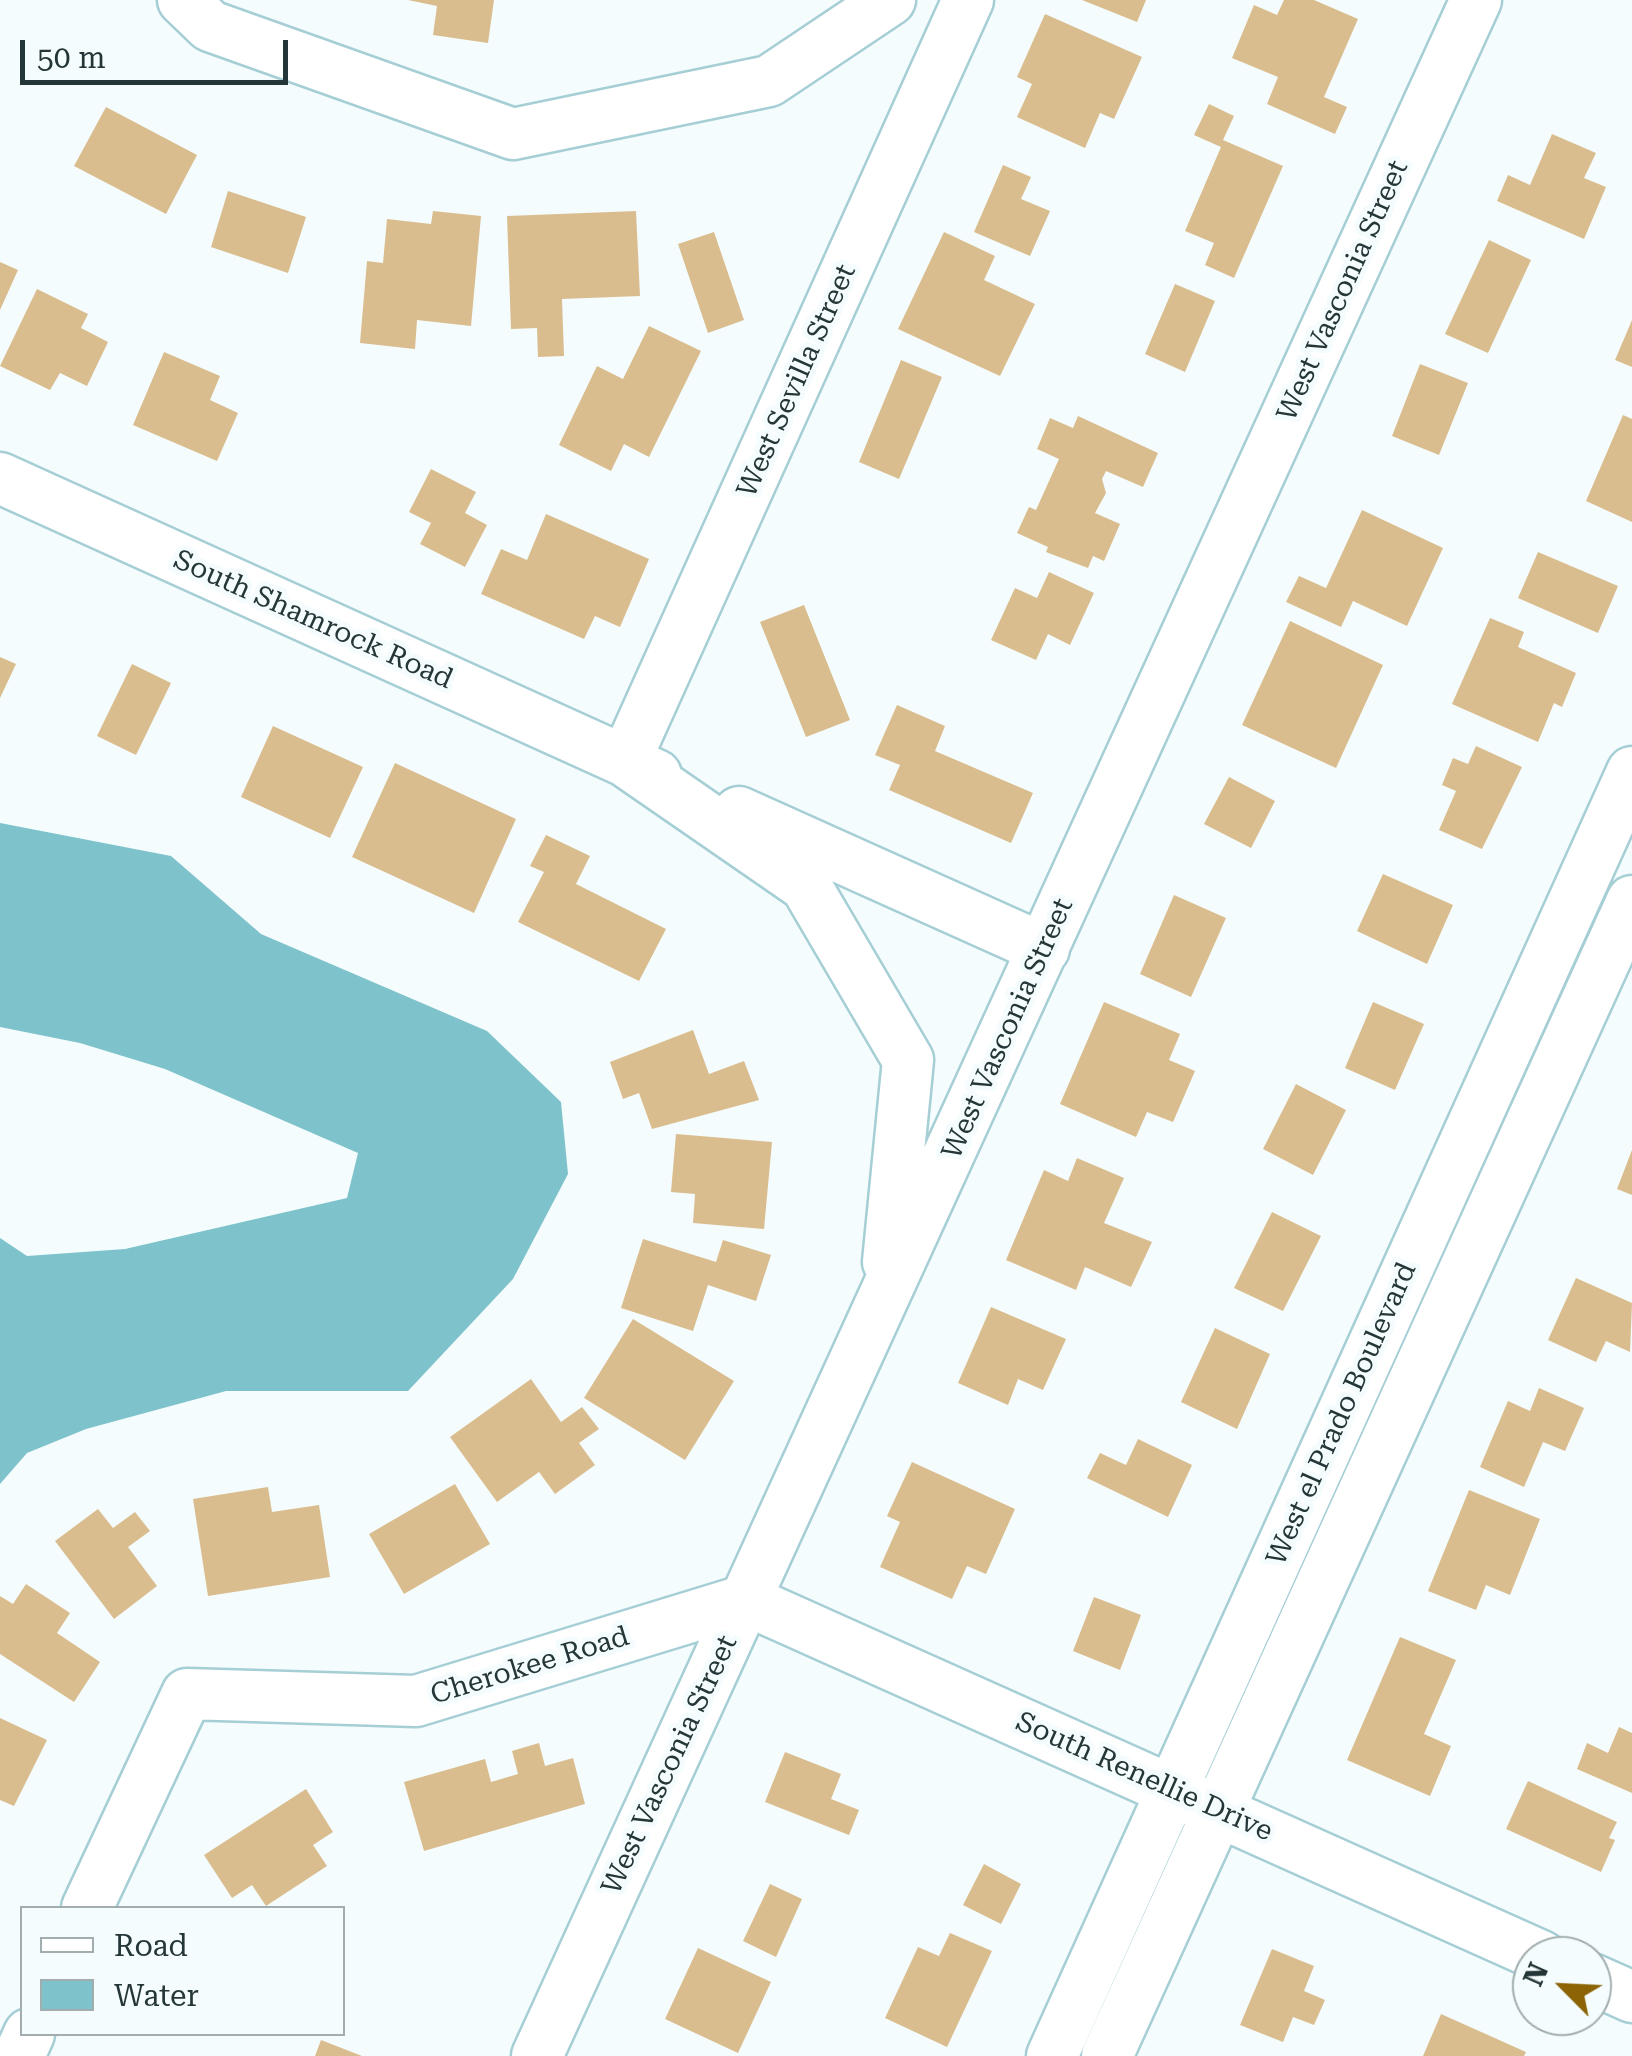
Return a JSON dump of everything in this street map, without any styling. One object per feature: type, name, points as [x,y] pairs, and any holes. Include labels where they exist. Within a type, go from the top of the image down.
[{"type":"street","points":[[183,0],[210,26],[514,134],[769,81],[890,0]]},
{"type":"street","name":"West Sevilla Street","points":[[625,761],[968,0]]},
{"type":"street","name":"West Vasconia Street","points":[[537,2056],[1476,0]]},
{"type":"street","name":"South Shamrock Road","points":[[0,478],[1044,948]]},
{"type":"street","name":"South Shamrock Road","points":[[625,761],[806,886],[908,1060],[885,1300]]},
{"type":"street","name":"West el Prado Boulevard","points":[[1052,2056],[1632,772]]},
{"type":"street","name":"West el Prado Boulevard","points":[[1107,2056],[1518,1160],[1632,901]]},
{"type":"street","points":[[1465,1140],[1518,1160]]},
{"type":"street","name":"South Renellie Drive","points":[[746,1600],[1512,1943]]},
{"type":"street","name":"Cherokee Road","points":[[88,1906],[187,1694],[416,1702],[746,1600]]},
{"type":"water","points":[[0,823],[171,856],[261,934],[487,1031],[561,1102],[568,1174],[513,1279],[408,1391],[226,1391],[86,1429],[27,1453],[0,1484],[0,1238],[27,1256],[125,1249],[347,1198],[358,1153],[165,1069],[80,1043],[0,1027]]},
{"type":"building","points":[[408,0],[494,0],[488,43],[433,35],[437,6]]},
{"type":"building","points":[[1082,0],[1146,0],[1137,22]]},
{"type":"building","points":[[1284,0],[1314,0],[1358,19],[1324,97],[1347,107],[1335,134],[1267,104],[1278,77],[1232,58],[1254,5],[1277,15]]},
{"type":"building","points":[[1045,14],[1142,57],[1114,119],[1100,113],[1085,148],[1017,117],[1032,84],[1017,77]]},
{"type":"building","points":[[1209,104],[1234,116],[1223,140],[1283,166],[1234,278],[1205,265],[1214,243],[1185,231],[1221,147],[1194,135]]},
{"type":"building","points":[[106,107],[197,155],[166,214],[74,166]]},
{"type":"building","points":[[1552,134],[1596,153],[1584,178],[1606,187],[1584,239],[1497,201],[1508,175],[1530,185]]},
{"type":"building","points":[[1003,165],[1031,177],[1021,199],[1050,211],[1030,256],[974,232]]},
{"type":"building","points":[[228,191],[306,217],[288,273],[211,247]]},
{"type":"building","points":[[433,211],[481,216],[471,326],[417,320],[415,349],[360,343],[367,261],[383,263],[387,219],[431,224]]},
{"type":"building","points":[[636,211],[640,296],[562,299],[564,356],[538,357],[537,328],[511,329],[507,216]]},
{"type":"building","points":[[714,232],[744,320],[708,333],[678,244]]},
{"type":"building","points":[[944,232],[995,256],[984,280],[1035,304],[1000,376],[898,329]]},
{"type":"building","points":[[1489,240],[1531,260],[1488,353],[1445,334]]},
{"type":"building","points":[[0,262],[18,270],[0,310]]},
{"type":"building","points":[[1175,284],[1215,301],[1185,372],[1145,354]]},
{"type":"building","points":[[37,289],[88,314],[81,328],[108,342],[87,386],[60,373],[50,390],[0,366]]},
{"type":"building","points":[[1632,320],[1632,367],[1615,360]]},
{"type":"building","points":[[649,326],[701,351],[649,457],[624,444],[611,471],[559,445],[597,366],[623,379]]},
{"type":"building","points":[[164,352],[220,376],[210,400],[238,413],[217,461],[133,425]]},
{"type":"building","points":[[901,360],[942,377],[899,479],[859,462]]},
{"type":"building","points":[[1420,364],[1468,383],[1439,455],[1392,436]]},
{"type":"building","points":[[1623,415],[1632,419],[1632,522],[1586,501]]},
{"type":"building","points":[[1078,416],[1158,453],[1143,487],[1106,471],[1102,479],[1106,493],[1095,513],[1120,524],[1104,561],[1093,556],[1088,568],[1046,552],[1048,547],[1017,533],[1029,507],[1036,510],[1059,459],[1037,449],[1050,418],[1073,428]]},
{"type":"building","points":[[431,469],[476,492],[465,513],[487,525],[465,567],[420,544],[431,523],[409,512]]},
{"type":"building","points":[[1362,510],[1443,548],[1407,626],[1353,601],[1341,627],[1286,602],[1299,576],[1326,588]]},
{"type":"building","points":[[546,514],[649,559],[620,627],[595,616],[584,639],[481,594],[501,549],[527,560]]},
{"type":"building","points":[[1538,552],[1618,586],[1598,633],[1518,598]]},
{"type":"building","points":[[1049,572],[1094,593],[1070,645],[1048,634],[1036,660],[991,640],[1015,588],[1037,598]]},
{"type":"building","points":[[804,605],[850,720],[806,737],[760,622]]},
{"type":"building","points":[[1490,618],[1524,632],[1518,647],[1576,673],[1562,707],[1554,703],[1538,742],[1452,704]]},
{"type":"building","points":[[1290,621],[1383,665],[1336,768],[1242,725]]},
{"type":"building","points":[[0,657],[16,664],[0,698]]},
{"type":"building","points":[[132,664],[171,683],[136,755],[97,736]]},
{"type":"building","points":[[897,705],[945,726],[935,751],[1033,793],[1011,843],[889,790],[900,765],[875,755]]},
{"type":"building","points":[[273,726],[363,767],[330,838],[241,797]]},
{"type":"building","points":[[1476,746],[1522,767],[1482,849],[1439,830],[1456,791],[1442,785],[1453,758],[1468,764]]},
{"type":"building","points":[[395,763],[516,819],[474,913],[352,857]]},
{"type":"building","points":[[1229,777],[1275,801],[1251,848],[1204,824]]},
{"type":"building","points":[[546,835],[590,856],[576,884],[666,929],[639,981],[518,922],[544,872],[530,866]]},
{"type":"building","points":[[1383,874],[1453,905],[1427,964],[1357,931]]},
{"type":"building","points":[[1174,895],[1226,918],[1191,997],[1140,974]]},
{"type":"building","points":[[1104,1002],[1180,1034],[1169,1060],[1195,1071],[1173,1122],[1147,1112],[1136,1137],[1060,1104]]},
{"type":"building","points":[[1373,1002],[1424,1024],[1395,1090],[1345,1068]]},
{"type":"building","points":[[693,1030],[709,1074],[744,1061],[759,1100],[652,1129],[639,1093],[623,1099],[610,1062]]},
{"type":"building","points":[[1296,1084],[1346,1110],[1313,1175],[1263,1149]]},
{"type":"building","points":[[676,1134],[772,1142],[764,1229],[693,1223],[695,1194],[671,1192]]},
{"type":"building","points":[[1632,1150],[1632,1195],[1617,1189]]},
{"type":"building","points":[[1077,1158],[1124,1178],[1104,1223],[1152,1242],[1131,1287],[1085,1267],[1076,1290],[1006,1260],[1044,1170],[1068,1181]]},
{"type":"building","points":[[1272,1212],[1321,1236],[1283,1311],[1234,1288]]},
{"type":"building","points":[[643,1239],[716,1262],[723,1240],[771,1255],[756,1301],[708,1285],[693,1331],[621,1308]]},
{"type":"building","points":[[1576,1278],[1632,1303],[1630,1352],[1606,1341],[1596,1362],[1548,1340]]},
{"type":"building","points":[[991,1307],[1066,1339],[1043,1390],[1018,1379],[1008,1405],[958,1383]]},
{"type":"building","points":[[633,1319],[734,1381],[685,1460],[584,1398]]},
{"type":"building","points":[[1215,1328],[1270,1354],[1237,1429],[1181,1402]]},
{"type":"building","points":[[531,1379],[561,1422],[582,1407],[599,1429],[579,1443],[595,1465],[555,1494],[539,1472],[497,1502],[450,1437]]},
{"type":"building","points":[[1539,1388],[1584,1408],[1565,1451],[1543,1442],[1524,1487],[1480,1467],[1508,1401],[1530,1411]]},
{"type":"building","points":[[1138,1439],[1192,1465],[1168,1517],[1087,1478],[1100,1453],[1126,1465]]},
{"type":"building","points":[[912,1462],[1015,1509],[986,1574],[967,1566],[952,1599],[880,1567],[900,1522],[887,1516]]},
{"type":"building","points":[[455,1484],[490,1544],[404,1594],[369,1534]]},
{"type":"building","points":[[268,1487],[272,1512],[319,1505],[330,1577],[208,1596],[193,1499]]},
{"type":"building","points":[[1469,1490],[1540,1519],[1510,1595],[1486,1585],[1476,1610],[1428,1591]]},
{"type":"building","points":[[98,1509],[113,1528],[135,1512],[150,1531],[128,1547],[157,1586],[114,1619],[55,1541]]},
{"type":"building","points":[[26,1584],[70,1613],[57,1633],[100,1662],[74,1702],[0,1654],[0,1596],[13,1604]]},
{"type":"building","points":[[1094,1597],[1141,1615],[1120,1670],[1073,1651]]},
{"type":"building","points":[[1400,1637],[1456,1660],[1424,1734],[1451,1746],[1430,1796],[1347,1760]]},
{"type":"building","points":[[0,1718],[47,1740],[14,1806],[0,1800]]},
{"type":"building","points":[[1619,1727],[1632,1733],[1632,1793],[1577,1769],[1587,1743],[1608,1753]]},
{"type":"building","points":[[539,1743],[545,1766],[573,1758],[585,1804],[424,1851],[404,1782],[485,1759],[491,1782],[518,1774],[512,1751]]},
{"type":"building","points":[[785,1752],[841,1774],[831,1799],[859,1810],[849,1835],[765,1802]]},
{"type":"building","points":[[1528,1781],[1617,1822],[1609,1838],[1615,1840],[1601,1872],[1506,1829]]},
{"type":"building","points":[[306,1789],[333,1832],[313,1845],[327,1866],[266,1906],[252,1885],[232,1898],[204,1855]]},
{"type":"building","points":[[984,1864],[1021,1884],[1001,1924],[963,1905]]},
{"type":"building","points":[[770,1884],[802,1899],[776,1957],[743,1941]]},
{"type":"building","points":[[950,1933],[992,1951],[947,2047],[885,2018],[918,1947],[939,1956]]},
{"type":"building","points":[[698,1948],[771,1982],[738,2053],[665,2019]]},
{"type":"building","points":[[1272,1949],[1314,1966],[1304,1991],[1325,2000],[1314,2025],[1293,2017],[1283,2042],[1240,2025]]},
{"type":"building","points":[[1441,2014],[1526,2052],[1524,2056],[1423,2056]]},
{"type":"building","points":[[321,2040],[362,2056],[315,2056]]}]
